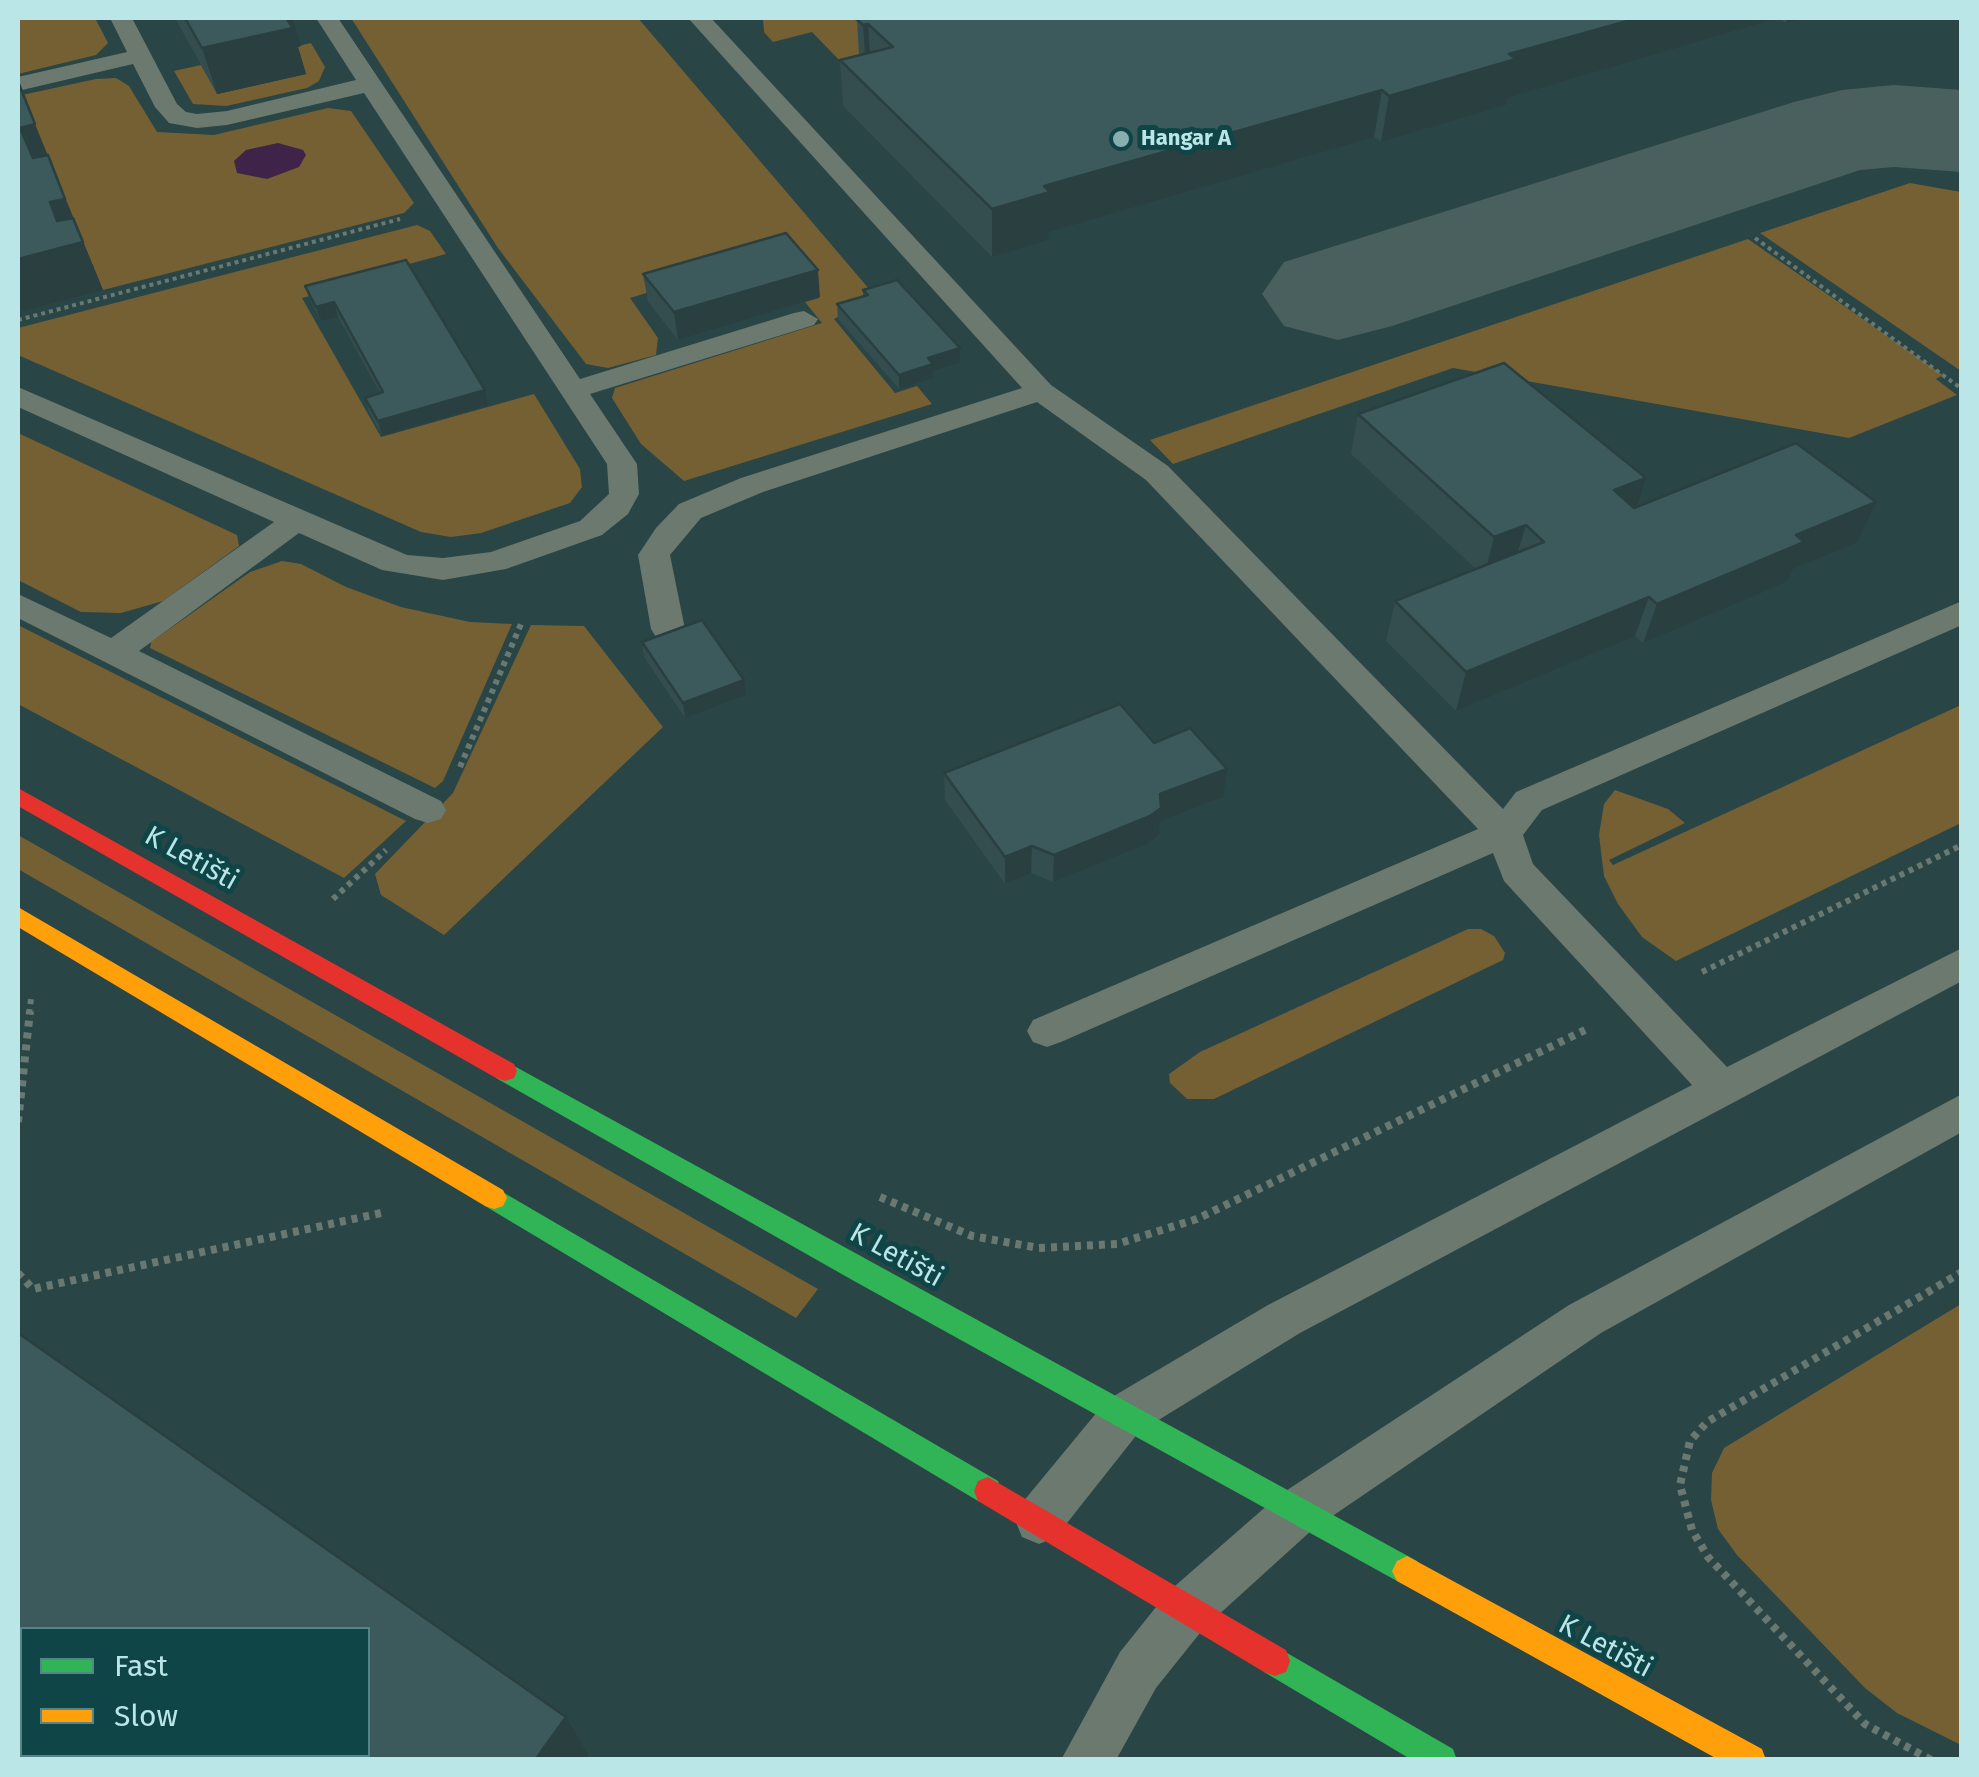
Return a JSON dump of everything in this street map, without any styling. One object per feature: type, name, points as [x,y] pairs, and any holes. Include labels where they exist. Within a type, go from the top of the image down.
[{"type":"main road","name":"K Letišti","points":[[18,796],[1296,1513],[1751,1760]]},
{"type":"main road","points":[[18,916],[1442,1760]]},
{"type":"lane","points":[[121,18],[172,113],[198,121],[227,118],[370,84]]},
{"type":"lane","points":[[18,396],[393,563],[422,568],[494,562],[591,528],[617,507],[626,480],[622,464],[327,18]]},
{"type":"lane","points":[[698,18],[1040,391],[1156,472],[1504,833],[1517,870],[1722,1089]]},
{"type":"lane","points":[[18,84],[140,56]]},
{"type":"lane","points":[[573,390],[804,319]]},
{"type":"lane","points":[[668,629],[654,556],[666,534],[690,511],[752,486],[1040,391]]},
{"type":"lane","points":[[114,653],[297,520]]},
{"type":"lane","points":[[18,604],[428,810]]},
{"type":"lane","points":[[1047,1031],[1504,833],[1528,801],[1962,612]]},
{"type":"lane","points":[[1039,1520],[1123,1416],[1284,1320],[1962,963]]},
{"type":"lane","points":[[1086,1760],[1138,1670],[1186,1610],[1296,1513],[1585,1319],[1962,1111]]},
{"type":"path","points":[[18,320],[407,218]]},
{"type":"path","points":[[1754,238],[1962,389]]},
{"type":"path","points":[[1702,972],[1962,845]]},
{"type":"path","points":[[18,1122],[32,990]]},
{"type":"path","points":[[906,1211],[972,1236],[1039,1248],[1117,1244],[1197,1219],[1595,1025]]},
{"type":"path","points":[[18,1273],[33,1290],[381,1214]]},
{"type":"path","points":[[1931,1760],[1865,1724],[1708,1557],[1692,1530],[1680,1485],[1690,1442],[1707,1422],[1962,1272]]},
{"type":"shaded area","points":[[18,18],[95,18],[108,43],[96,55],[18,74]]},
{"type":"shaded area","points":[[351,18],[638,18],[876,297],[834,319],[895,393],[917,386],[932,404],[684,481],[641,444],[612,398],[615,388],[822,323],[805,302],[819,298],[781,252],[630,298],[658,338],[656,355],[608,368],[586,364],[498,248]]},
{"type":"shaded area","points":[[763,18],[853,18],[883,46],[842,63],[812,32],[773,42],[764,32]]},
{"type":"shaded area","points":[[311,43],[325,67],[319,81],[307,88],[226,106],[193,104],[174,71],[201,65],[218,94],[305,74],[290,48]]},
{"type":"shaded area","points":[[116,78],[129,86],[157,132],[214,135],[328,108],[351,111],[414,203],[404,213],[103,290],[22,95]]},
{"type":"shaded area","points":[[278,143],[303,150],[306,155],[299,167],[267,179],[237,173],[234,161],[246,150]]},
{"type":"shaded area","points":[[1910,183],[1961,192],[1961,371],[1760,233]]},
{"type":"shaded area","points":[[417,225],[430,231],[446,254],[346,281],[348,286],[302,298],[381,437],[534,394],[580,469],[582,487],[570,503],[481,533],[451,537],[421,532],[18,355],[18,328]]},
{"type":"shaded area","points":[[1748,239],[1943,375],[1936,379],[1957,395],[1849,438],[1453,368],[1173,464],[1150,440]]},
{"type":"shaded area","points":[[18,433],[237,535],[239,546],[163,601],[121,613],[81,612],[18,580]]},
{"type":"shaded area","points":[[282,561],[301,564],[346,587],[401,607],[470,622],[512,624],[443,781],[435,788],[150,648],[151,642],[250,572]]},
{"type":"shaded area","points":[[18,625],[406,821],[344,878],[18,704]]},
{"type":"shaded area","points":[[531,625],[584,626],[663,727],[444,935],[381,895],[375,874],[453,793]]},
{"type":"shaded area","points":[[1961,705],[1961,823],[1676,961],[1642,937],[1618,904],[1604,876],[1599,835],[1604,804],[1615,790],[1668,809],[1685,823],[1609,860],[1613,865]]},
{"type":"shaded area","points":[[18,835],[818,1289],[796,1318],[18,869]]},
{"type":"shaded area","points":[[1468,929],[1481,929],[1494,936],[1505,953],[1503,960],[1214,1099],[1187,1099],[1170,1083],[1169,1074],[1200,1052]]},
{"type":"shaded area","points":[[1961,1304],[1961,1745],[1897,1713],[1865,1688],[1737,1555],[1718,1529],[1711,1500],[1712,1473],[1724,1448]]},
{"type":"building","points":[[185,18],[286,18],[293,28],[202,48]]},
{"type":"building","name":"Hangar A","points":[[1638,18],[1509,54],[1516,59],[1389,96],[1382,90],[1044,186],[1050,192],[992,209],[840,60],[893,47],[857,19]]},
{"type":"building","points":[[19,84],[35,124],[20,128],[33,158],[48,155],[65,199],[50,202],[57,221],[73,218],[83,242],[18,259]]},
{"type":"building","points":[[786,233],[818,270],[674,312],[643,274]]},
{"type":"building","points":[[406,260],[485,390],[378,421],[365,398],[383,392],[334,302],[316,307],[305,286]]},
{"type":"building","points":[[897,280],[960,348],[928,358],[933,364],[899,375],[837,304],[868,295],[863,290]]},
{"type":"building","points":[[1504,363],[1646,478],[1614,490],[1634,508],[1796,443],[1876,502],[1796,535],[1804,542],[1657,604],[1649,597],[1466,672],[1395,601],[1544,542],[1526,525],[1494,537],[1358,414]]},
{"type":"building","points":[[702,620],[744,680],[683,703],[642,642]]},
{"type":"building","points":[[1120,704],[1154,743],[1190,728],[1227,769],[1160,794],[1161,808],[1150,816],[1054,855],[1032,846],[1005,857],[944,773]]},
{"type":"building","points":[[18,1333],[566,1717],[535,1760],[96,1757],[370,1757],[370,1627],[20,1627],[18,1695]]},
{"type":"taxiway","points":[[1338,294],[1842,131],[1894,126],[1962,131]]},
{"type":"traffic: fast","points":[[505,1071],[863,1273],[1407,1571]]},
{"type":"traffic: fast","points":[[494,1198],[988,1491]]},
{"type":"traffic: fast","points":[[1275,1661],[1442,1760]]},
{"type":"traffic: slow","points":[[18,916],[494,1198]]},
{"type":"traffic: slow","points":[[1407,1571],[1751,1760]]},
{"type":"traffic: jam","points":[[18,796],[505,1071]]},
{"type":"traffic: jam","points":[[988,1491],[1275,1661]]},
{"type":"place","name":"Hangar A","points":[[1121,139]]}]
